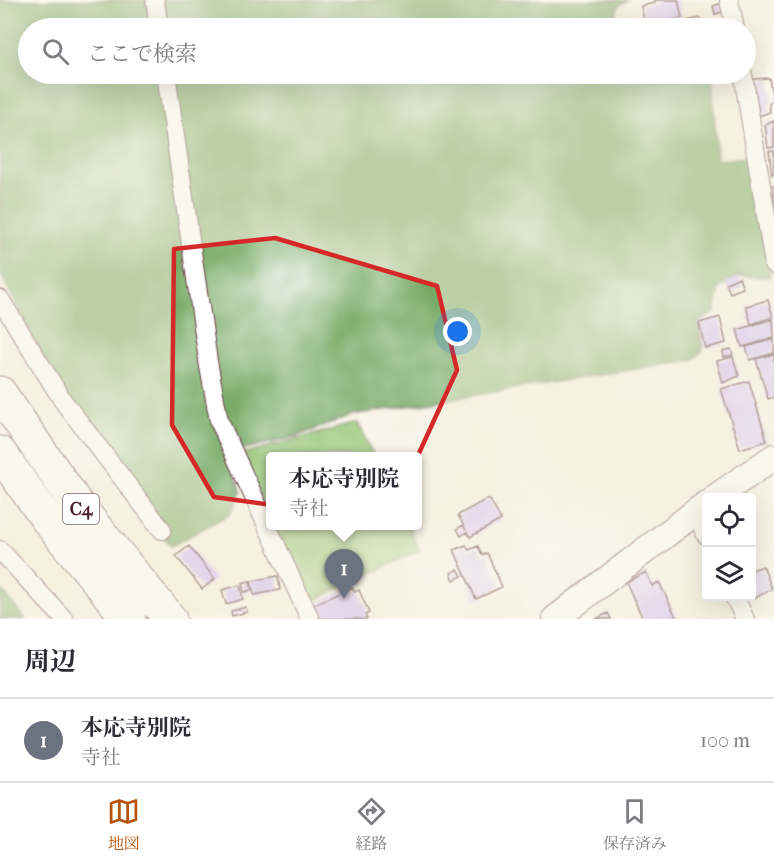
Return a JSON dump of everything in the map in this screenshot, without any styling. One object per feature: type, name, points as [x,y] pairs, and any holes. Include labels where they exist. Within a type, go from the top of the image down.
[{"type":"highway","name":"C4","points":[[0,393],[78,506],[170,619]]},
{"type":"highway","name":"C4","points":[[0,453],[47,519],[129,619]]},
{"type":"main road","points":[[729,493],[774,457]]},
{"type":"main road","points":[[555,619],[702,515]]},
{"type":"street","points":[[155,0],[158,18]]},
{"type":"street","points":[[729,0],[733,18]]},
{"type":"street","points":[[167,84],[208,361],[219,421],[266,523]]},
{"type":"street","points":[[745,84],[774,265]]},
{"type":"street","points":[[0,300],[63,401],[162,530]]},
{"type":"street","points":[[269,530],[310,619]]},
{"type":"street","points":[[0,550],[64,619]]},
{"type":"street","points":[[736,601],[745,619]]},
{"type":"highlighted area","points":[[275,238],[437,286],[457,370],[388,521],[214,497],[172,425],[174,249]]},
{"type":"green space","points":[[0,0],[628,0],[618,6],[615,18],[18,18],[18,84],[713,84],[717,160],[748,157],[770,277],[739,276],[720,287],[715,313],[698,322],[703,350],[692,360],[352,415],[295,437],[227,453],[241,492],[230,514],[171,546],[105,458],[48,368],[0,272]]},
{"type":"green space","points":[[357,423],[372,452],[266,452],[266,509],[242,454]]},
{"type":"green space","points":[[276,530],[410,530],[420,550],[309,603]]},
{"type":"green space","points":[[0,588],[25,619],[0,619]]},
{"type":"building","points":[[655,0],[678,0],[682,18],[643,18],[641,6],[655,3]]},
{"type":"building","points":[[722,3],[724,12],[715,14],[713,6]]},
{"type":"building","points":[[769,78],[773,100],[769,104],[770,112],[759,116],[754,84],[756,84],[756,79]]},
{"type":"building","points":[[774,121],[774,147],[768,148],[765,125]]},
{"type":"building","points":[[769,151],[774,151],[774,174],[772,175]]},
{"type":"building","points":[[774,186],[774,212],[770,187]]},
{"type":"building","points":[[739,277],[743,288],[730,293],[726,283]]},
{"type":"building","points":[[768,300],[773,317],[751,324],[746,306]]},
{"type":"building","points":[[720,317],[726,343],[705,348],[699,323]]},
{"type":"building","points":[[773,319],[774,338],[742,347],[737,330]]},
{"type":"building","points":[[774,339],[774,353],[750,360],[746,347]]},
{"type":"building","points":[[731,349],[733,355],[724,357],[723,351]]},
{"type":"building","points":[[774,354],[774,397],[768,399],[756,359]]},
{"type":"building","points":[[733,357],[739,376],[723,383],[717,361]]},
{"type":"building","points":[[749,381],[767,441],[740,449],[721,389]]},
{"type":"building","points":[[485,500],[490,500],[501,520],[470,537],[467,532],[461,536],[457,529],[463,525],[466,530],[458,515]]},
{"type":"building","points":[[466,545],[469,550],[478,546],[482,555],[487,553],[502,587],[476,599],[454,550]]},
{"type":"building","points":[[189,546],[215,579],[202,589],[176,556]]},
{"type":"building","points":[[763,566],[772,589],[756,597],[756,569]]},
{"type":"building","points":[[458,569],[462,576],[454,580],[451,573]]},
{"type":"building","points":[[646,572],[652,586],[659,582],[677,619],[643,619],[626,582]]},
{"type":"building","points":[[278,576],[280,590],[254,595],[251,581]]},
{"type":"building","points":[[250,581],[252,590],[244,592],[242,583]]},
{"type":"building","points":[[240,585],[243,599],[226,604],[222,590]]},
{"type":"building","points":[[352,587],[355,592],[359,590],[369,613],[365,615],[367,619],[315,619],[311,606]]},
{"type":"building","points":[[246,607],[247,612],[232,616],[231,611]]},
{"type":"building","points":[[608,613],[611,619],[596,619]]},
{"type":"place","name":"本応寺別院","points":[[344,599]]}]
